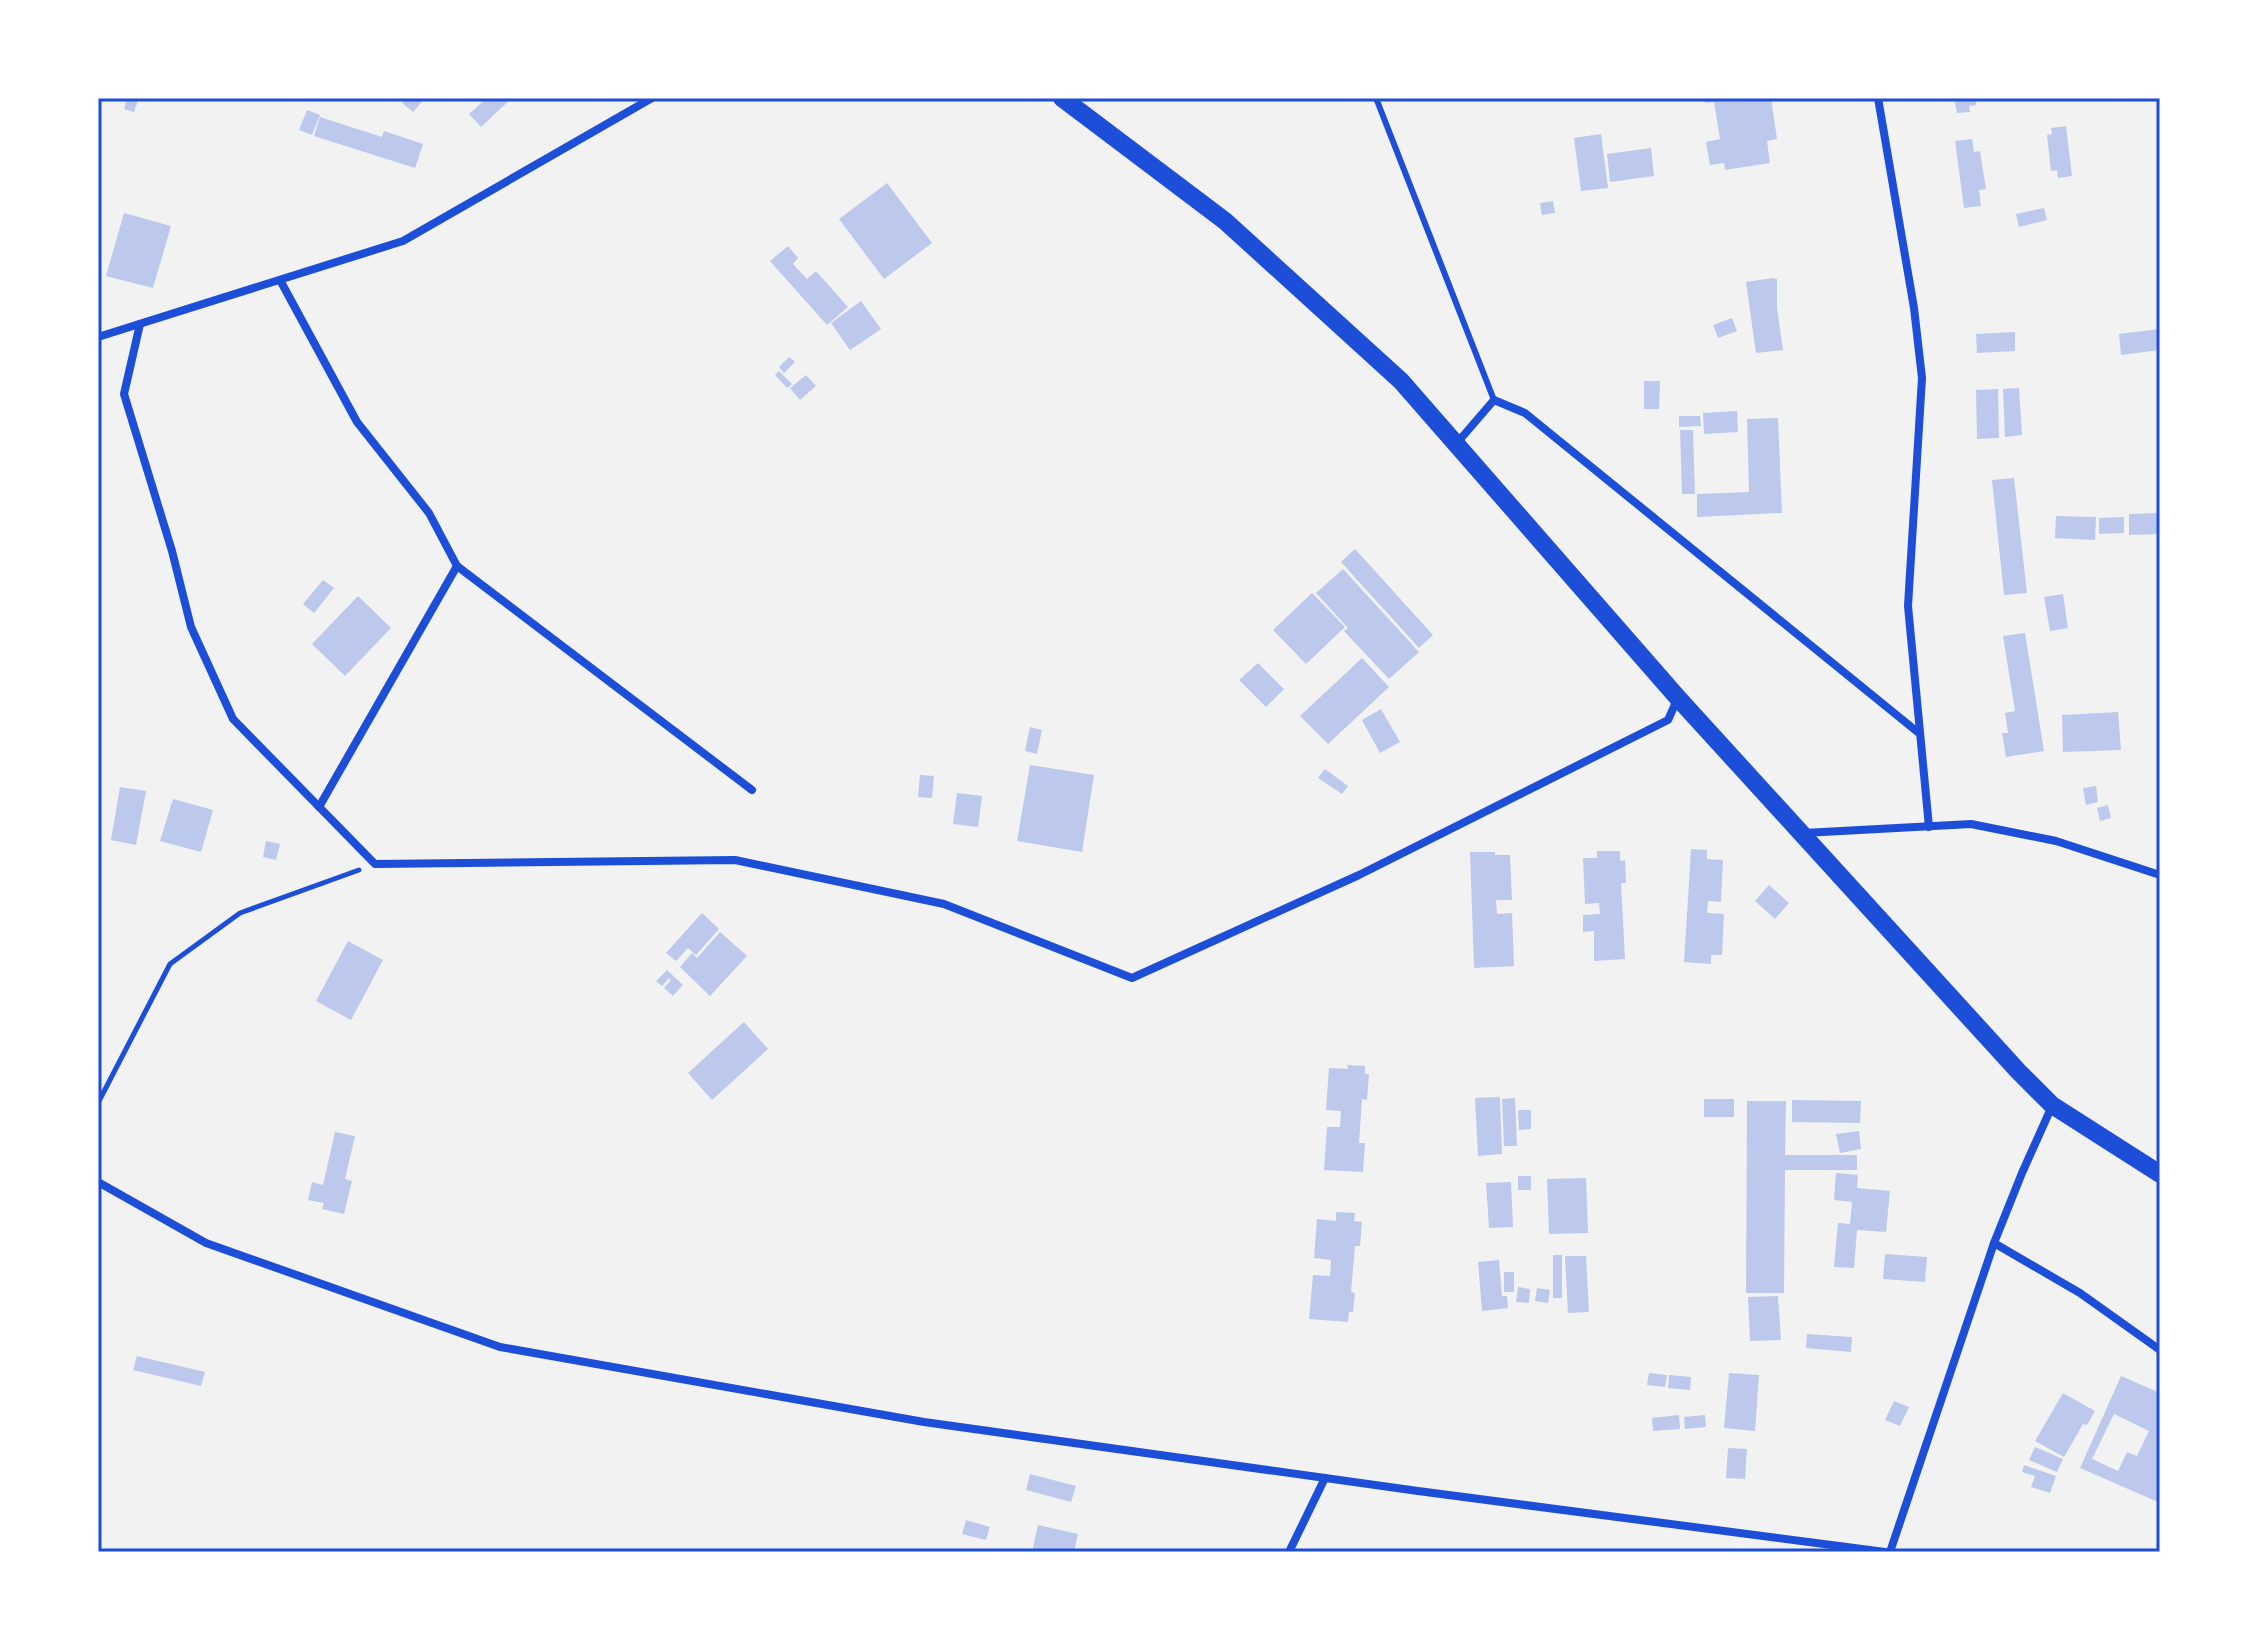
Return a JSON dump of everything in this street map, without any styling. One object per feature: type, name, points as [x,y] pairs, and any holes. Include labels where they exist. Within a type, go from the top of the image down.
[{"type":"main road","points":[[1062,98],[1225,221],[1401,381],[1678,698],[2018,1071],[2052,1105],[2160,1174]]},
{"type":"street","points":[[98,337],[403,241],[652,98]]},
{"type":"street","points":[[1878,98],[1914,308],[1922,378],[1908,606],[1929,827]]},
{"type":"street","points":[[280,280],[357,422],[429,513],[457,566],[752,790]]},
{"type":"street","points":[[140,324],[124,394],[172,551],[191,627],[233,719],[375,864],[735,860],[944,904],[1132,978],[1359,875],[1668,720],[1678,698]]},
{"type":"street","points":[[1456,444],[1494,400],[1525,413],[1920,734]]},
{"type":"street","points":[[319,807],[457,566]]},
{"type":"street","points":[[1801,833],[1971,824],[2056,841],[2160,875]]},
{"type":"street","points":[[98,1182],[206,1243],[500,1347],[924,1422],[1888,1552],[1994,1243],[2052,1105]]},
{"type":"street","points":[[1994,1243],[2080,1293],[2160,1350]]},
{"type":"street","points":[[1289,1552],[1325,1478]]},
{"type":"lane","points":[[1376,98],[1494,400]]},
{"type":"path","points":[[98,1103],[170,964],[240,913],[375,864]]},
{"type":"building","points":[[127,98],[139,98],[134,112],[124,109]]},
{"type":"building","points":[[407,98],[425,98],[413,112],[402,103]]},
{"type":"building","points":[[487,98],[512,98],[481,127],[469,114]]},
{"type":"building","points":[[1704,98],[1771,98],[1777,139],[1767,141],[1770,163],[1725,170],[1724,163],[1710,165],[1706,142],[1720,139],[1714,102],[1705,103]]},
{"type":"building","points":[[1954,98],[1975,98],[1976,105],[1969,106],[1970,112],[1957,113]]},
{"type":"building","points":[[307,110],[320,115],[312,135],[299,130]]},
{"type":"building","points":[[320,117],[382,137],[384,131],[423,144],[415,168],[314,136]]},
{"type":"building","points":[[2066,126],[2072,176],[2058,178],[2057,170],[2051,171],[2047,135],[2052,134],[2051,128]]},
{"type":"building","points":[[1601,134],[1608,188],[1581,191],[1574,138]]},
{"type":"building","points":[[1972,139],[1974,152],[1980,151],[1986,189],[1979,190],[1981,206],[1964,208],[1955,141]]},
{"type":"building","points":[[1651,148],[1654,176],[1610,182],[1607,154]]},
{"type":"building","points":[[887,183],[932,243],[884,279],[839,219]]},
{"type":"building","points":[[1553,201],[1555,213],[1542,215],[1540,203]]},
{"type":"building","points":[[2044,208],[2047,220],[2019,227],[2016,214]]},
{"type":"building","points":[[124,213],[171,226],[153,288],[106,276]]},
{"type":"building","points":[[788,246],[798,258],[793,264],[807,279],[816,271],[848,307],[827,325],[770,261]]},
{"type":"building","points":[[1777,279],[1777,308],[1783,350],[1756,353],[1746,282]]},
{"type":"building","points":[[861,301],[881,329],[850,350],[831,323]]},
{"type":"building","points":[[1732,318],[1737,331],[1718,338],[1713,325]]},
{"type":"building","points":[[2160,329],[2160,350],[2121,355],[2119,334]]},
{"type":"building","points":[[2015,332],[2015,351],[1977,353],[1976,334]]},
{"type":"building","points":[[789,357],[795,362],[784,373],[779,367]]},
{"type":"building","points":[[779,371],[792,384],[787,388],[775,375]]},
{"type":"building","points":[[806,375],[816,386],[800,400],[790,388]]},
{"type":"building","points":[[1644,381],[1660,381],[1659,409],[1644,409]]},
{"type":"building","points":[[2019,388],[2022,435],[2005,437],[2003,389]]},
{"type":"building","points":[[1998,389],[1999,438],[1977,439],[1976,390]]},
{"type":"building","points":[[1737,411],[1738,432],[1704,434],[1703,413]]},
{"type":"building","points":[[1679,416],[1700,416],[1701,426],[1679,427]]},
{"type":"building","points":[[1778,418],[1782,513],[1697,517],[1697,494],[1749,492],[1747,419]]},
{"type":"building","points":[[1680,430],[1693,430],[1695,494],[1682,494]]},
{"type":"building","points":[[2014,478],[2027,593],[2004,595],[1992,480]]},
{"type":"building","points":[[2160,513],[2160,534],[2129,535],[2129,514]]},
{"type":"building","points":[[2056,516],[2096,517],[2095,540],[2055,538]]},
{"type":"building","points":[[2124,517],[2124,533],[2099,534],[2099,518]]},
{"type":"building","points":[[1355,549],[1433,635],[1419,648],[1341,562]]},
{"type":"building","points":[[1343,569],[1419,652],[1389,679],[1344,631],[1348,628],[1316,593]]},
{"type":"building","points":[[323,580],[334,588],[314,613],[303,604]]},
{"type":"building","points":[[1312,593],[1345,627],[1306,664],[1273,630]]},
{"type":"building","points":[[2063,594],[2068,628],[2050,631],[2044,597]]},
{"type":"building","points":[[358,596],[391,628],[345,676],[312,644]]},
{"type":"building","points":[[2025,633],[2044,751],[2006,757],[2002,733],[2008,733],[2005,713],[2015,711],[2003,636]]},
{"type":"building","points":[[1362,658],[1389,687],[1328,744],[1300,716]]},
{"type":"building","points":[[1258,663],[1284,689],[1266,707],[1239,680]]},
{"type":"building","points":[[1381,709],[1400,742],[1380,753],[1362,720]]},
{"type":"building","points":[[2118,712],[2121,750],[2063,752],[2062,715]]},
{"type":"building","points":[[1030,727],[1042,730],[1037,754],[1025,751]]},
{"type":"building","points":[[1030,765],[1094,775],[1082,852],[1017,841]]},
{"type":"building","points":[[1325,769],[1348,786],[1342,794],[1318,778]]},
{"type":"building","points":[[920,775],[934,776],[932,798],[918,797]]},
{"type":"building","points":[[2096,786],[2098,802],[2086,805],[2083,788]]},
{"type":"building","points":[[120,787],[146,791],[136,845],[111,840]]},
{"type":"building","points":[[957,793],[982,796],[978,827],[953,824]]},
{"type":"building","points":[[173,799],[213,810],[201,852],[160,841]]},
{"type":"building","points":[[2108,805],[2111,818],[2100,821],[2097,808]]},
{"type":"building","points":[[266,841],[280,844],[276,860],[263,857]]},
{"type":"building","points":[[1691,849],[1707,850],[1707,859],[1723,860],[1721,902],[1708,901],[1707,913],[1724,914],[1722,955],[1711,955],[1711,964],[1684,962]]},
{"type":"building","points":[[1597,851],[1620,851],[1620,861],[1625,860],[1626,883],[1621,883],[1625,959],[1594,961],[1594,931],[1583,932],[1583,915],[1600,914],[1599,903],[1585,904],[1583,858],[1597,858]]},
{"type":"building","points":[[1470,852],[1510,855],[1512,900],[1496,900],[1497,914],[1512,913],[1514,966],[1474,968]]},
{"type":"building","points":[[1769,885],[1789,903],[1775,919],[1755,901]]},
{"type":"building","points":[[702,913],[719,929],[696,955],[688,948],[676,961],[666,953]]},
{"type":"building","points":[[720,932],[747,956],[710,996],[680,967],[692,953],[697,958]]},
{"type":"building","points":[[348,941],[383,960],[351,1020],[316,1001]]},
{"type":"building","points":[[667,970],[683,985],[673,996],[664,988],[671,980],[669,978],[662,986],[656,981]]},
{"type":"building","points":[[744,1022],[768,1049],[712,1100],[688,1073]]},
{"type":"building","points":[[1347,1065],[1365,1066],[1365,1074],[1369,1074],[1367,1100],[1362,1099],[1359,1143],[1365,1143],[1363,1172],[1324,1170],[1327,1127],[1340,1127],[1341,1111],[1326,1110],[1329,1068],[1348,1069]]},
{"type":"building","points":[[1500,1097],[1502,1154],[1478,1156],[1475,1098]]},
{"type":"building","points":[[1515,1098],[1517,1146],[1504,1146],[1502,1099]]},
{"type":"building","points":[[1704,1099],[1734,1099],[1734,1117],[1704,1117]]},
{"type":"building","points":[[1792,1100],[1861,1101],[1860,1123],[1792,1122]]},
{"type":"building","points":[[1747,1101],[1786,1101],[1785,1155],[1857,1155],[1857,1170],[1785,1170],[1784,1293],[1746,1293]]},
{"type":"building","points":[[1518,1110],[1531,1110],[1531,1129],[1519,1130]]},
{"type":"building","points":[[1859,1131],[1861,1149],[1840,1153],[1836,1134]]},
{"type":"building","points":[[335,1132],[355,1136],[345,1179],[352,1181],[344,1214],[322,1209],[324,1203],[308,1200],[312,1182],[323,1185]]},
{"type":"building","points":[[1836,1173],[1858,1175],[1857,1188],[1890,1191],[1886,1232],[1857,1230],[1854,1268],[1834,1267],[1838,1223],[1850,1224],[1852,1202],[1834,1200]]},
{"type":"building","points":[[1518,1176],[1531,1176],[1531,1190],[1518,1190]]},
{"type":"building","points":[[1586,1178],[1588,1233],[1549,1234],[1547,1179]]},
{"type":"building","points":[[1511,1182],[1513,1227],[1489,1228],[1486,1183]]},
{"type":"building","points":[[1336,1212],[1355,1213],[1354,1221],[1362,1222],[1360,1246],[1355,1246],[1351,1292],[1355,1293],[1353,1312],[1349,1312],[1348,1322],[1309,1319],[1313,1275],[1330,1276],[1331,1260],[1314,1258],[1317,1219],[1336,1221]]},
{"type":"building","points":[[1885,1254],[1927,1257],[1925,1282],[1883,1279]]},
{"type":"building","points":[[1553,1255],[1562,1255],[1562,1298],[1553,1298]]},
{"type":"building","points":[[1565,1256],[1586,1256],[1589,1312],[1568,1313]]},
{"type":"building","points":[[1499,1260],[1502,1296],[1507,1296],[1508,1308],[1482,1311],[1478,1262]]},
{"type":"building","points":[[1504,1272],[1514,1272],[1514,1292],[1504,1292]]},
{"type":"building","points":[[1518,1287],[1530,1289],[1529,1303],[1516,1302]]},
{"type":"building","points":[[1537,1288],[1550,1290],[1548,1303],[1535,1301]]},
{"type":"building","points":[[1778,1296],[1781,1340],[1750,1341],[1748,1297]]},
{"type":"building","points":[[1807,1334],[1852,1337],[1851,1352],[1806,1348]]},
{"type":"building","points":[[137,1356],[205,1372],[201,1386],[133,1370]]},
{"type":"building","points":[[1649,1373],[1667,1375],[1665,1387],[1647,1385]]},
{"type":"building","points":[[1729,1373],[1759,1375],[1755,1431],[1724,1428]]},
{"type":"building","points":[[1669,1375],[1691,1377],[1690,1390],[1668,1388]]},
{"type":"building","points":[[2121,1376],[2160,1393],[2158,1502],[2080,1468]],"holes":[[[2114,1414],[2149,1431],[2137,1456],[2127,1452],[2118,1471],[2092,1459]]]},
{"type":"building","points":[[2063,1393],[2095,1411],[2087,1425],[2083,1424],[2064,1457],[2035,1441]]},
{"type":"building","points":[[1894,1401],[1909,1407],[1900,1426],[1885,1420]]},
{"type":"building","points":[[1679,1415],[1680,1429],[1653,1431],[1652,1418]]},
{"type":"building","points":[[1705,1415],[1706,1427],[1685,1429],[1684,1417]]},
{"type":"building","points":[[2035,1447],[2063,1459],[2057,1472],[2029,1460]]},
{"type":"building","points":[[1728,1448],[1747,1449],[1745,1479],[1726,1478]]},
{"type":"building","points":[[2024,1465],[2056,1476],[2050,1493],[2031,1487],[2035,1476],[2022,1472]]},
{"type":"building","points":[[1030,1474],[1076,1486],[1071,1502],[1026,1490]]},
{"type":"building","points":[[966,1520],[990,1527],[986,1540],[962,1534]]},
{"type":"building","points":[[1038,1525],[1078,1534],[1074,1552],[1032,1552]]}]
